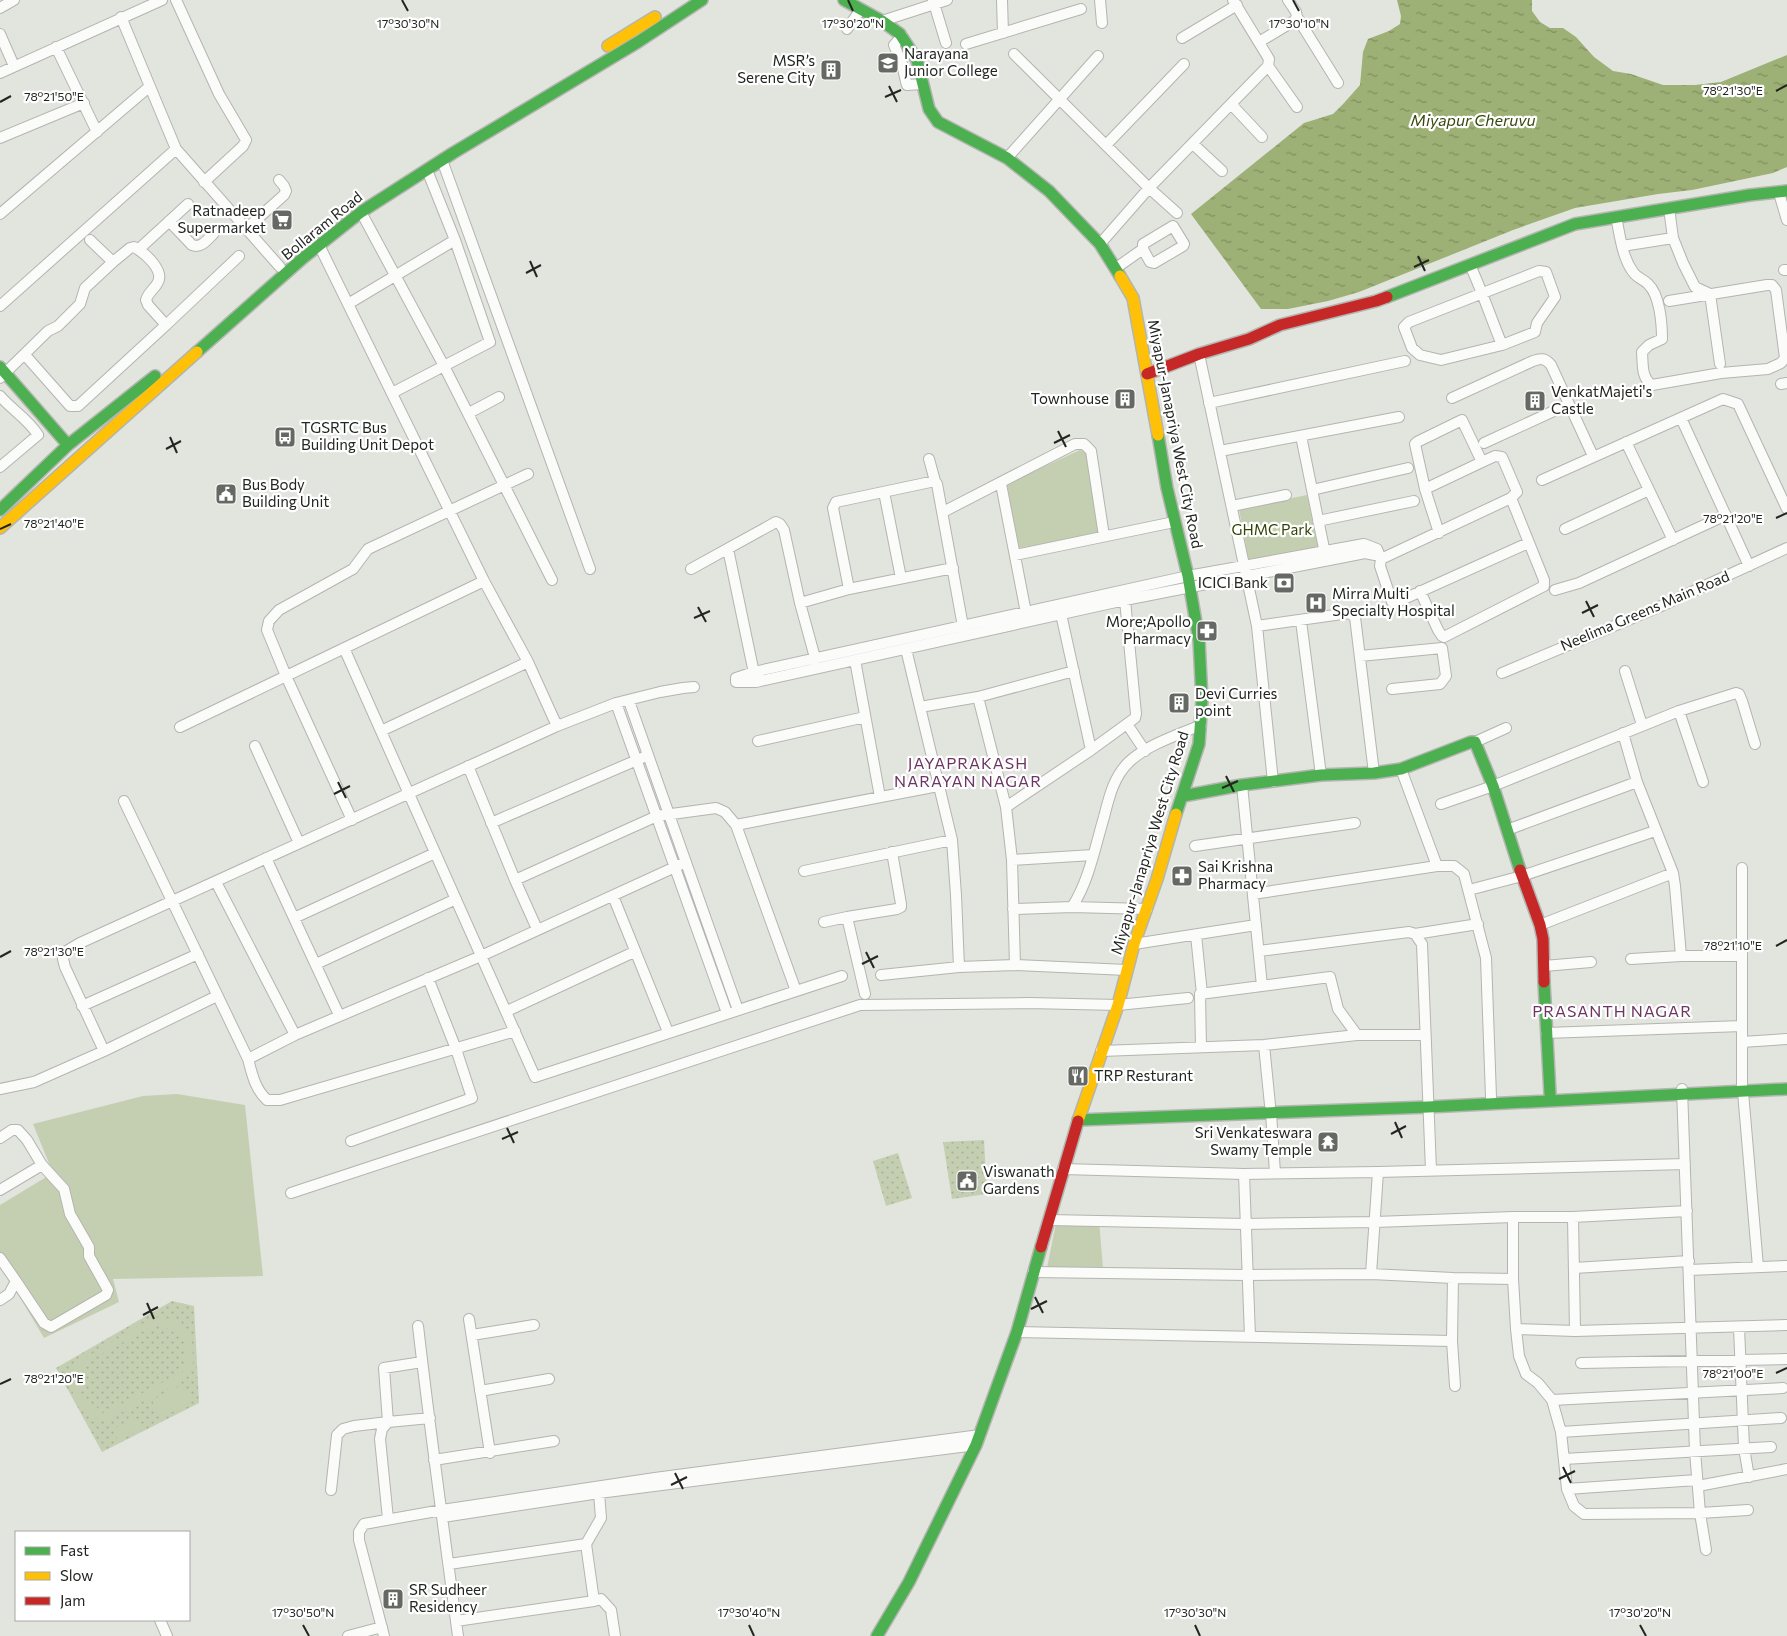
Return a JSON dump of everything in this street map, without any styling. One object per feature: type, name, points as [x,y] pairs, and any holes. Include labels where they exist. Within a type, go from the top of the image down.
[{"type":"street","points":[[0,8],[14,0]]},
{"type":"street","points":[[0,72],[162,0]]},
{"type":"street","points":[[176,0],[219,94],[246,140],[243,146],[204,182]]},
{"type":"street","name":"Bollaram Road","points":[[0,510],[68,445],[147,384],[280,267],[356,204],[682,0]]},
{"type":"street","name":"Bollaram Road","points":[[0,528],[319,245],[361,212],[442,160],[638,42],[702,0]]},
{"type":"street","name":"Miyapur-Janapriya West City Road","points":[[844,0],[882,21],[902,36],[917,60],[929,109],[938,122],[1007,158],[1049,190],[1100,244],[1133,298],[1174,522],[1199,640],[1202,700],[1200,744],[1134,944],[1118,1005],[1079,1117],[1017,1332],[978,1440],[909,1582],[877,1636]]},
{"type":"street","points":[[882,21],[934,2],[947,0]]},
{"type":"street","points":[[1002,0],[1002,33]]},
{"type":"street","points":[[1100,0],[1102,23]]},
{"type":"street","points":[[1288,0],[1338,83]]},
{"type":"street","points":[[934,2],[946,43]]},
{"type":"street","points":[[1100,244],[1149,188],[1268,66],[1269,59],[1235,3],[1182,38]]},
{"type":"street","points":[[847,29],[861,9]]},
{"type":"street","points":[[966,44],[1081,9]]},
{"type":"street","points":[[121,17],[176,149],[280,267]]},
{"type":"street","points":[[1259,42],[1294,21],[1297,17]]},
{"type":"street","points":[[0,34],[14,66]]},
{"type":"street","points":[[56,46],[97,132]]},
{"type":"street","points":[[1014,54],[1149,188],[1177,212]]},
{"type":"street","points":[[1007,158],[1098,56]]},
{"type":"street","points":[[1106,145],[1184,64]]},
{"type":"street","points":[[1268,66],[1297,106]]},
{"type":"street","points":[[0,214],[149,87]]},
{"type":"street","points":[[0,138],[84,103]]},
{"type":"street","points":[[1231,104],[1262,137]]},
{"type":"street","points":[[1193,144],[1222,171]]},
{"type":"street","points":[[0,306],[176,149]]},
{"type":"street","points":[[442,160],[590,568]]},
{"type":"street","points":[[392,394],[490,342],[455,240],[427,170]]},
{"type":"street","points":[[246,229],[284,194],[286,191],[279,180]]},
{"type":"street","points":[[1147,374],[1199,354],[1249,339],[1280,325],[1376,301],[1575,224],[1750,195],[1783,192],[1787,220]]},
{"type":"street","points":[[139,249],[188,204]]},
{"type":"street","points":[[1668,208],[1673,238],[1683,263],[1695,287],[1710,294]]},
{"type":"street","points":[[361,212],[469,413],[552,580]]},
{"type":"street","points":[[1616,217],[1622,246],[1631,271],[1648,284],[1658,303],[1662,339],[1649,345],[1642,352],[1644,376],[1647,381],[1652,385],[1721,373],[1768,369],[1781,363],[1784,358],[1782,300],[1774,287],[1767,285],[1669,302]]},
{"type":"street","points":[[169,221],[196,247],[202,245],[214,233]]},
{"type":"street","points":[[1622,246],[1673,238]]},
{"type":"street","points":[[90,240],[113,262]]},
{"type":"street","points":[[348,304],[395,274],[455,240]]},
{"type":"street","points":[[319,245],[484,581],[528,662],[557,726]]},
{"type":"street","points":[[68,445],[2,373],[25,355],[48,330],[58,326],[80,304],[85,288],[130,248],[139,249],[158,269],[160,276],[158,283],[148,294],[146,300],[148,305],[166,325]]},
{"type":"street","points":[[1116,268],[1142,249]]},
{"type":"street","points":[[25,355],[70,406],[78,406],[239,256]]},
{"type":"street","points":[[1470,265],[1502,345]]},
{"type":"street","points":[[1539,271],[1546,272],[1555,297],[1537,323],[1535,332],[1502,345],[1441,360],[1420,355],[1412,348],[1404,328],[1408,322],[1481,293],[1539,271]]},
{"type":"street","points":[[1710,294],[1720,364]]},
{"type":"street","points":[[1199,354],[1257,626],[1273,782]]},
{"type":"street","points":[[1452,398],[1540,359],[1546,360],[1593,456]]},
{"type":"street","points":[[1209,403],[1405,361]]},
{"type":"street","points":[[0,396],[6,404],[18,412],[38,435],[0,467]]},
{"type":"street","points":[[469,413],[499,398]]},
{"type":"street","points":[[1542,480],[1723,399],[1738,404],[1787,509]]},
{"type":"street","points":[[1484,443],[1569,404]]},
{"type":"street","points":[[1220,451],[1399,417]]},
{"type":"street","points":[[1681,418],[1749,566]]},
{"type":"street","points":[[1439,533],[1425,489],[1415,444],[1459,420],[1463,421],[1482,462]]},
{"type":"street","points":[[1301,436],[1326,556]]},
{"type":"street","points":[[1626,442],[1672,540]]},
{"type":"street","points":[[943,512],[1001,484],[1074,444],[1084,444],[1091,451],[1104,536]]},
{"type":"street","points":[[728,548],[755,677],[1188,581],[1326,556],[1365,553],[1380,556],[1439,533],[1511,498],[1518,492],[1504,459],[1495,456],[1425,489]]},
{"type":"street","points":[[929,459],[943,512],[964,631]]},
{"type":"street","points":[[1312,490],[1408,468]]},
{"type":"street","points":[[352,820],[286,676],[267,630],[269,621],[279,610],[353,569],[368,550],[528,474]]},
{"type":"street","points":[[849,588],[834,505],[840,500],[935,481]]},
{"type":"street","points":[[1001,484],[1027,617]]},
{"type":"street","points":[[1565,529],[1649,490]]},
{"type":"street","points":[[884,492],[901,578]]},
{"type":"street","points":[[1232,506],[1286,494]]},
{"type":"street","points":[[1420,591],[1440,634],[1444,637],[1544,586],[1544,580],[1511,498]]},
{"type":"street","points":[[1318,521],[1414,501]]},
{"type":"street","points":[[1555,590],[1579,582],[1726,515]]},
{"type":"street","points":[[692,568],[776,522],[780,524],[784,530],[800,603],[817,663]]},
{"type":"street","points":[[1015,555],[1174,522]]},
{"type":"street","points":[[1380,556],[1380,566],[1392,602],[1397,603],[1528,543]]},
{"type":"street","name":"Neelima Greens Main Road","points":[[1502,673],[1659,607],[1787,548]]},
{"type":"street","points":[[800,603],[849,588],[953,568]]},
{"type":"street","points":[[180,727],[484,581]]},
{"type":"street","points":[[1027,617],[1061,614],[1125,600],[1188,581]]},
{"type":"street","points":[[1006,807],[1133,721],[1136,714],[1125,600]]},
{"type":"street","points":[[1257,626],[1349,613],[1355,617],[1374,773]]},
{"type":"street","points":[[1061,614],[1091,750]]},
{"type":"street","points":[[1301,621],[1321,775]]},
{"type":"street","points":[[817,663],[855,660],[906,648],[964,631]]},
{"type":"street","points":[[344,648],[535,1077],[842,976]]},
{"type":"street","points":[[906,648],[952,840],[959,967]]},
{"type":"street","points":[[1360,656],[1442,648],[1446,676],[1440,684],[1392,689]]},
{"type":"street","points":[[855,660],[880,797]]},
{"type":"street","points":[[381,731],[528,662]]},
{"type":"street","points":[[920,707],[978,697],[1074,671]]},
{"type":"street","points":[[1626,671],[1642,725]]},
{"type":"street","points":[[104,1051],[65,967],[63,959],[65,952],[266,858],[557,726],[616,702],[629,701],[660,692],[694,687]]},
{"type":"street","points":[[1441,804],[1493,786],[1679,711],[1738,693],[1755,744]]},
{"type":"street","points":[[978,697],[1006,807],[1012,860],[1014,965]]},
{"type":"street","points":[[629,701],[738,1010]]},
{"type":"street","points":[[616,702],[727,1013]]},
{"type":"street","points":[[1679,711],[1703,782]]},
{"type":"street","points":[[758,741],[865,717]]},
{"type":"street","points":[[1127,724],[1145,751]]},
{"type":"street","points":[[1072,907],[1080,895],[1111,791],[1120,773],[1128,762],[1145,751],[1201,725]]},
{"type":"street","points":[[1183,796],[1242,785],[1321,775],[1374,773],[1401,769],[1475,742],[1506,728]]},
{"type":"street","points":[[1623,733],[1655,831],[1672,873],[1675,886],[1681,956]]},
{"type":"street","points":[[1475,742],[1493,786],[1543,939],[1550,1094]]},
{"type":"street","points":[[255,746],[299,844]]},
{"type":"street","points":[[491,822],[649,755]]},
{"type":"street","points":[[468,766],[537,929]]},
{"type":"street","points":[[1401,769],[1437,866]]},
{"type":"street","points":[[1507,830],[1638,782]]},
{"type":"street","points":[[1242,785],[1262,986]]},
{"type":"street","points":[[736,825],[938,786]]},
{"type":"street","points":[[124,801],[248,1059],[256,1086],[261,1095],[267,1100],[280,1100],[514,1031]]},
{"type":"street","points":[[515,880],[657,816],[716,808],[725,812],[736,825],[796,991]]},
{"type":"street","points":[[1195,846],[1355,824]]},
{"type":"street","points":[[1469,890],[1522,876],[1655,831]]},
{"type":"street","points":[[804,871],[952,840]]},
{"type":"street","points":[[824,922],[900,907],[892,852]]},
{"type":"street","points":[[294,918],[435,853]]},
{"type":"street","points":[[1012,860],[1093,855]]},
{"type":"street","points":[[266,858],[339,1015]]},
{"type":"street","points":[[248,1059],[294,1035],[481,956],[686,862]]},
{"type":"street","points":[[1253,894],[1437,866],[1454,866],[1460,870],[1464,874],[1469,890],[1486,958],[1491,1097]]},
{"type":"street","points":[[1742,868],[1743,1089],[1758,1266]]},
{"type":"street","points":[[1540,925],[1672,873]]},
{"type":"street","points":[[216,882],[294,1035]]},
{"type":"street","points":[[613,896],[634,952],[668,1032]]},
{"type":"street","points":[[316,964],[456,899]]},
{"type":"street","points":[[1014,909],[1072,907],[1147,909]]},
{"type":"street","points":[[847,917],[865,994]]},
{"type":"street","points":[[1258,952],[1409,932],[1416,934],[1478,924]]},
{"type":"street","points":[[1134,944],[1256,925]]},
{"type":"street","points":[[1416,934],[1422,944],[1431,1170]]},
{"type":"street","points":[[1196,935],[1202,994],[1200,994],[1201,1047]]},
{"type":"street","points":[[507,1011],[634,952]]},
{"type":"street","points":[[83,1006],[198,954]]},
{"type":"street","points":[[1631,959],[1681,956],[1741,956]]},
{"type":"street","points":[[1544,966],[1592,962]]},
{"type":"street","points":[[881,975],[959,967],[1014,965],[1127,970]]},
{"type":"street","points":[[350,1140],[472,1098],[456,1049],[428,978]]},
{"type":"street","points":[[1202,994],[1330,978],[1338,1009],[1357,1035]]},
{"type":"street","points":[[0,1089],[34,1082],[104,1051],[217,996]]},
{"type":"street","points":[[291,1192],[860,1005],[1029,1003],[1118,1005],[1188,998]]},
{"type":"street","points":[[1546,1033],[1742,1026]]},
{"type":"street","points":[[1101,1050],[1264,1045],[1357,1035],[1425,1035]]},
{"type":"street","points":[[1742,1042],[1787,1039]]},
{"type":"street","points":[[1264,1045],[1275,1172]]},
{"type":"street","points":[[1743,1089],[1787,1083]]},
{"type":"street","points":[[1079,1117],[1787,1088]]},
{"type":"street","points":[[1428,1103],[1550,1094],[1682,1092]]},
{"type":"street","points":[[1682,1092],[1694,1451],[1700,1513],[1706,1550]]},
{"type":"street","points":[[0,1138],[12,1130],[18,1130],[27,1140],[42,1165],[64,1189],[70,1214],[89,1247],[89,1256],[108,1290],[106,1295],[51,1327],[44,1323],[0,1258]]},
{"type":"street","points":[[1063,1169],[1244,1174],[1685,1164]]},
{"type":"street","points":[[0,1190],[42,1165]]},
{"type":"street","points":[[1371,1274],[1378,1172]]},
{"type":"street","points":[[1244,1174],[1250,1337]]},
{"type":"street","points":[[1049,1220],[1246,1224],[1573,1217],[1687,1211]]},
{"type":"street","points":[[1513,1217],[1513,1279],[1516,1329],[1522,1368],[1552,1400],[1562,1432],[1567,1489],[1574,1506],[1584,1514],[1700,1513],[1748,1510]]},
{"type":"street","points":[[1573,1217],[1575,1331]]},
{"type":"street","points":[[1574,1268],[1787,1266]]},
{"type":"street","points":[[1033,1272],[1248,1275],[1371,1274],[1513,1279]]},
{"type":"street","points":[[1453,1278],[1452,1341],[1455,1386]]},
{"type":"street","points":[[0,1300],[9,1294],[16,1281]]},
{"type":"street","points":[[469,1319],[490,1453]]},
{"type":"street","points":[[472,1335],[534,1325]]},
{"type":"street","points":[[1516,1329],[1575,1331],[1787,1325]]},
{"type":"street","points":[[418,1326],[458,1636]]},
{"type":"street","points":[[1739,1326],[1744,1448],[1749,1477]]},
{"type":"street","points":[[1017,1332],[1452,1341]]},
{"type":"street","points":[[1581,1363],[1787,1360]]},
{"type":"street","points":[[388,1519],[380,1439],[382,1429],[388,1422],[384,1368],[422,1362]]},
{"type":"street","points":[[480,1391],[549,1378]]},
{"type":"street","points":[[1552,1400],[1783,1388]]},
{"type":"street","points":[[331,1490],[337,1435],[343,1429],[354,1426],[430,1418]]},
{"type":"street","points":[[1562,1432],[1780,1418]]},
{"type":"street","points":[[348,1636],[383,1631],[359,1540],[359,1532],[364,1524],[388,1519],[442,1514],[600,1493],[978,1440]]},
{"type":"street","points":[[442,1514],[655,1478],[978,1440]]},
{"type":"street","points":[[434,1460],[490,1453],[554,1441]]},
{"type":"street","points":[[1564,1459],[1771,1447]]},
{"type":"street","points":[[1567,1489],[1698,1483],[1749,1477],[1787,1469]]},
{"type":"street","points":[[594,1601],[586,1544],[601,1518],[600,1493]]},
{"type":"street","points":[[448,1564],[586,1544]]},
{"type":"street","points":[[456,1621],[601,1599],[611,1610],[615,1636]]},
{"type":"street","points":[[160,1621],[167,1636]]},
{"type":"green space","points":[[1080,450],[1087,453],[1101,534],[1018,548],[1007,484]]},
{"type":"green space","name":"GHMC Park","points":[[1307,495],[1318,548],[1249,562],[1239,509]]},
{"type":"green space","points":[[177,1094],[245,1105],[263,1276],[113,1279],[119,1302],[44,1338],[0,1264],[0,1205],[53,1173],[33,1124],[143,1096]]},
{"type":"green space","points":[[984,1140],[987,1194],[952,1199],[943,1142]]},
{"type":"green space","points":[[898,1153],[912,1198],[886,1206],[873,1161]]},
{"type":"green space","points":[[1099,1220],[1103,1269],[1047,1268],[1056,1223]]},
{"type":"green space","points":[[172,1301],[194,1306],[199,1403],[102,1452],[56,1368]]},
{"type":"green space","points":[[163,1317],[172,1320],[188,1332],[192,1342],[193,1362],[186,1379],[105,1421],[90,1414],[72,1392],[69,1375],[70,1367],[152,1318]],"holes":[[[160,1322],[183,1340],[187,1351],[184,1371],[103,1414],[101,1409],[85,1399],[80,1390],[83,1373],[79,1366]]]},
{"type":"green space","points":[[184,1384],[193,1401],[161,1418],[152,1400]]},
{"type":"green space","points":[[135,1419],[140,1430],[118,1440],[113,1429]]},
{"type":"water","name":"Miyapur Cheruvu","points":[[1397,0],[1532,0],[1532,11],[1540,22],[1550,28],[1563,28],[1576,37],[1594,57],[1613,71],[1631,74],[1663,85],[1695,85],[1721,82],[1787,55],[1787,167],[1773,173],[1692,190],[1575,208],[1513,230],[1359,292],[1328,301],[1288,309],[1261,309],[1191,214],[1304,123],[1333,114],[1344,103],[1360,85],[1363,52],[1368,39],[1389,31],[1400,24],[1401,16]]},
{"type":"traffic: fast","points":[[197,352],[303,258],[361,212],[453,153],[638,42],[702,0]]},
{"type":"traffic: fast","points":[[844,0],[882,21],[900,34],[917,60],[929,109],[938,122],[1007,158],[1049,191],[1100,244],[1120,276]]},
{"type":"traffic: fast","points":[[1387,297],[1575,224],[1750,195],[1787,191]]},
{"type":"traffic: fast","points":[[0,367],[68,445]]},
{"type":"traffic: fast","points":[[0,510],[68,445],[155,376]]},
{"type":"traffic: fast","points":[[1158,435],[1167,488],[1188,576],[1199,640],[1202,700],[1199,744],[1176,814]]},
{"type":"traffic: fast","points":[[1183,796],[1242,785],[1321,775],[1374,773],[1401,769],[1475,742],[1493,786],[1520,870]]},
{"type":"traffic: fast","points":[[1544,982],[1550,1094]]},
{"type":"traffic: fast","points":[[1078,1120],[1428,1107],[1787,1089]]},
{"type":"traffic: fast","points":[[877,1636],[909,1582],[976,1445],[1017,1332],[1041,1247]]},
{"type":"traffic: slow","points":[[608,46],[655,17]]},
{"type":"traffic: slow","points":[[1120,276],[1133,298],[1158,435]]},
{"type":"traffic: slow","points":[[0,528],[197,352]]},
{"type":"traffic: slow","points":[[1078,1121],[1118,1005],[1134,944],[1157,879],[1176,814]]},
{"type":"traffic: jam","points":[[1147,374],[1199,354],[1249,339],[1280,325],[1387,297]]},
{"type":"traffic: jam","points":[[1520,870],[1540,925],[1543,939],[1544,982]]},
{"type":"traffic: jam","points":[[1041,1247],[1078,1121]]},
{"type":"place","name":"Narayana Junior College","points":[[888,63]]},
{"type":"place","name":"MSR’s Serene City","points":[[831,70]]},
{"type":"place","name":"Ratnadeep Supermarket","points":[[282,220]]},
{"type":"place","name":"Townhouse","points":[[1125,399]]},
{"type":"place","name":"VenkatMajeti's Castle","points":[[1535,401]]},
{"type":"place","name":"TGSRTC Bus Building Unit Depot","points":[[285,437]]},
{"type":"place","name":"Bus Body Building Unit","points":[[226,494]]},
{"type":"place","name":"ICICI Bank","points":[[1284,583]]},
{"type":"place","name":"Mirra Multi Specialty Hospital","points":[[1316,603]]},
{"type":"place","name":"More;Apollo Pharmacy","points":[[1207,631]]},
{"type":"place","name":"Devi Curries point","points":[[1179,703]]},
{"type":"place","name":"Sai Krishna Pharmacy","points":[[1182,876]]},
{"type":"place","name":"TRP Resturant","points":[[1078,1076]]},
{"type":"place","name":"Sri Venkateswara Swamy Temple","points":[[1328,1142]]},
{"type":"place","name":"Viswanath Gardens","points":[[967,1181]]},
{"type":"place","name":"SR Sudheer Residency","points":[[393,1599]]},
{"type":"district","name":"JAYAPRAKASH NARAYAN NAGAR","points":[[968,772]]},
{"type":"district","name":"PRASANTH NAGAR","points":[[1612,1011]]}]
